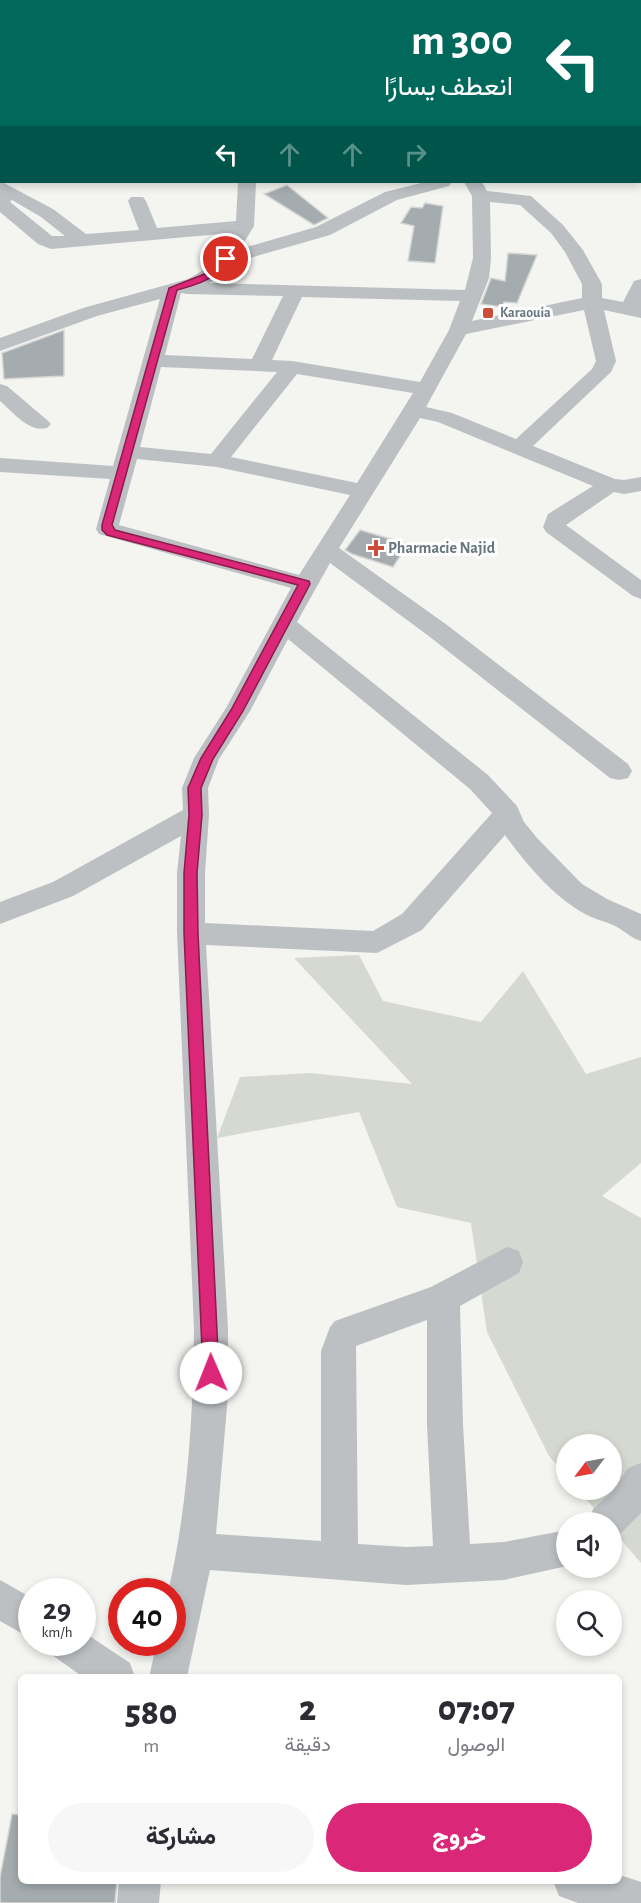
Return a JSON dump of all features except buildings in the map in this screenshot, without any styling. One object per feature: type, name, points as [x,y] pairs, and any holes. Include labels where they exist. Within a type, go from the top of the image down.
[{"type":"street","points":[[0,345],[90,312],[195,283],[210,275],[219,269],[226,259],[245,225],[247,183]]},
{"type":"street","points":[[226,259],[323,231],[391,196],[439,183]]},
{"type":"street","points":[[515,183],[525,200],[557,229],[574,250],[592,284],[592,302],[606,361],[601,372],[518,448]]},
{"type":"street","points":[[169,1674],[196,1551],[211,1395],[211,1329],[191,933],[195,788],[207,758],[237,711],[305,584],[420,400],[459,330],[479,278],[482,258],[477,189],[525,200]]},
{"type":"street","points":[[6,190],[0,200],[2,205],[51,243],[245,225]]},
{"type":"street","points":[[137,201],[150,234]]},
{"type":"street","points":[[459,330],[592,302],[636,310],[641,285]]},
{"type":"street","points":[[173,288],[473,296]]},
{"type":"street","points":[[173,288],[107,530],[305,584]]},
{"type":"street","points":[[259,366],[295,291]]},
{"type":"street","points":[[152,361],[292,367],[420,400],[445,417],[609,485],[624,488],[641,484]]},
{"type":"street","points":[[217,461],[292,367]]},
{"type":"street","points":[[3,395],[40,424]]},
{"type":"street","points":[[129,452],[217,461],[363,491]]},
{"type":"street","points":[[0,465],[121,473]]},
{"type":"street","points":[[609,485],[556,519],[554,527],[641,591]]},
{"type":"street","points":[[327,550],[462,649],[619,771]]},
{"type":"street","points":[[283,623],[479,782],[508,813],[512,825],[527,845],[572,891],[597,907],[628,920],[641,930]]},
{"type":"street","points":[[191,933],[377,942],[412,922],[508,813]]},
{"type":"street","points":[[0,913],[63,888],[196,815]]},
{"type":"street","points":[[340,1562],[339,1344],[342,1338],[353,1329],[403,1314],[443,1298],[507,1262]]},
{"type":"street","points":[[443,1298],[445,1425],[453,1565]]},
{"type":"street","points":[[617,1512],[626,1504],[641,1481]]},
{"type":"street","points":[[196,1551],[406,1566],[504,1561],[556,1550]]},
{"type":"street","points":[[0,1599],[18,1611]]},
{"type":"street","points":[[85,1656],[112,1674]]},
{"type":"street","points":[[138,1903],[140,1884]]},
{"type":"street","points":[[583,1884],[640,1903]]},
{"type":"shaded area","points":[[359,955],[383,1001],[481,1022],[523,971],[586,1074],[641,1057],[641,1163],[602,1196],[641,1218],[641,1563],[622,1541],[622,1512],[597,1512],[587,1500],[622,1500],[622,1434],[556,1434],[556,1464],[549,1456],[487,1332],[471,1223],[397,1207],[359,1112],[217,1138],[240,1077],[311,1073],[412,1084],[294,958]]},
{"type":"place","name":"Karaouia","points":[[488,313]]},
{"type":"place","name":"Pharmacie Najid","points":[[376,548]]},
{"type":"route","points":[[211,1373],[211,1329],[191,933],[195,788],[207,758],[237,711],[305,584],[111,532],[107,530],[107,525],[173,288],[195,283],[210,275],[219,269],[226,259]]}]
